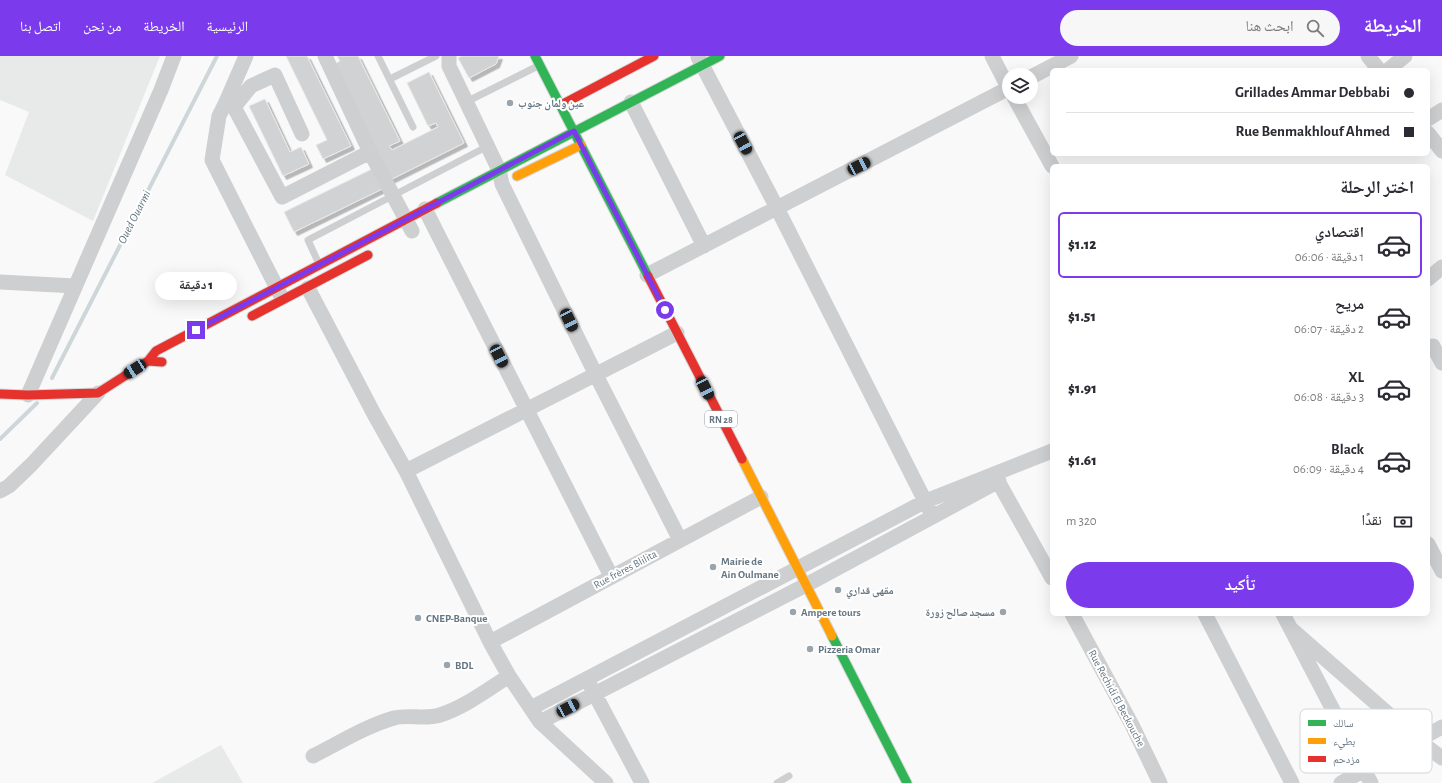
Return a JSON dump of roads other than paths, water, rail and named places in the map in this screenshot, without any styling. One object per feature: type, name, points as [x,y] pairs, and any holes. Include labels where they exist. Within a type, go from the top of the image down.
[{"type":"main road","name":"RN 28","points":[[535,56],[907,783]]},
{"type":"main road","points":[[561,105],[654,56]]},
{"type":"main road","points":[[243,321],[319,264],[420,223],[499,180],[574,131],[631,102],[700,60],[720,56]]},
{"type":"main road","points":[[499,180],[581,145]]},
{"type":"main road","points":[[0,394],[28,395],[98,393],[148,361],[156,351],[280,293],[308,288],[377,250]]},
{"type":"main road","points":[[148,361],[162,362],[169,359]]},
{"type":"street","points":[[28,395],[161,90],[174,56]]},
{"type":"street","points":[[246,56],[230,104],[282,197],[370,152]]},
{"type":"street","points":[[324,56],[370,152],[393,195],[420,223],[526,410],[611,576]]},
{"type":"street","points":[[448,56],[449,66],[488,146],[499,180],[680,540]]},
{"type":"street","points":[[992,56],[1002,75]]},
{"type":"street","points":[[1038,72],[1070,56]]},
{"type":"street","points":[[1368,56],[1377,68]]},
{"type":"street","points":[[1390,68],[1405,56]]},
{"type":"street","points":[[700,60],[777,208],[933,517]]},
{"type":"street","points":[[280,293],[212,160],[219,116],[230,104],[251,86],[275,74],[302,134]]},
{"type":"street","points":[[647,275],[1002,92]]},
{"type":"street","points":[[631,102],[704,246]]},
{"type":"street","points":[[1018,104],[1051,164]]},
{"type":"street","points":[[1430,118],[1442,110]]},
{"type":"street","points":[[1430,136],[1442,151]]},
{"type":"street","points":[[1430,277],[1442,267]]},
{"type":"street","points":[[0,282],[75,286]]},
{"type":"street","points":[[308,288],[406,471],[490,642],[509,676],[540,722],[606,783]]},
{"type":"street","points":[[406,471],[677,333]]},
{"type":"street","points":[[1433,346],[1442,363]]},
{"type":"street","points":[[0,491],[9,486],[31,465],[98,393]]},
{"type":"street","points":[[540,722],[806,585],[933,517],[996,478],[1050,452]]},
{"type":"street","points":[[531,708],[926,502],[996,478]]},
{"type":"street","points":[[996,478],[1050,574]]},
{"type":"street","name":"Rue frères Blilita","points":[[490,642],[761,497]]},
{"type":"street","points":[[1430,548],[1442,571]]},
{"type":"street","name":"Rue Rechidi El Beckouche","points":[[1073,616],[1132,725],[1160,783]]},
{"type":"street","points":[[1206,616],[1292,783]]},
{"type":"street","points":[[1284,616],[1333,709]]},
{"type":"street","points":[[1290,628],[1383,709]]},
{"type":"street","points":[[313,756],[368,729],[393,719],[404,716],[420,718],[439,715],[460,706],[509,676]]},
{"type":"street","points":[[587,678],[642,783]]},
{"type":"street","points":[[1432,732],[1442,727]]},
{"type":"street","points":[[1432,750],[1442,758]]},
{"type":"street","points":[[1341,783],[1358,773]]},
{"type":"street","points":[[1367,773],[1371,783]]},
{"type":"lane","points":[[378,56],[413,127]]},
{"type":"lane","points":[[390,79],[436,56]]},
{"type":"lane","points":[[466,102],[540,65]]},
{"type":"lane","points":[[319,264],[308,240],[488,146]]},
{"type":"lane","points":[[777,783],[789,776]]},
{"type":"waterway","name":"Oued Ouarmi","points":[[52,378],[217,56]]},
{"type":"waterway","name":"Oued Ouarmi","points":[[0,439],[37,403]]},
{"type":"place","name":"عين ولمان جنوب","points":[[510,103]]},
{"type":"place","name":"Mairie de Ain Oulmane","points":[[713,567]]},
{"type":"place","name":"مقهى قداري","points":[[838,590]]},
{"type":"place","name":"Ampere tours","points":[[793,612]]},
{"type":"place","name":"مسجد صالح زورة","points":[[1003,612]]},
{"type":"place","name":"CNEP-Banque","points":[[418,618]]},
{"type":"place","name":"Pizzeria Omar","points":[[810,649]]},
{"type":"place","name":"BDL","points":[[447,665]]}]
